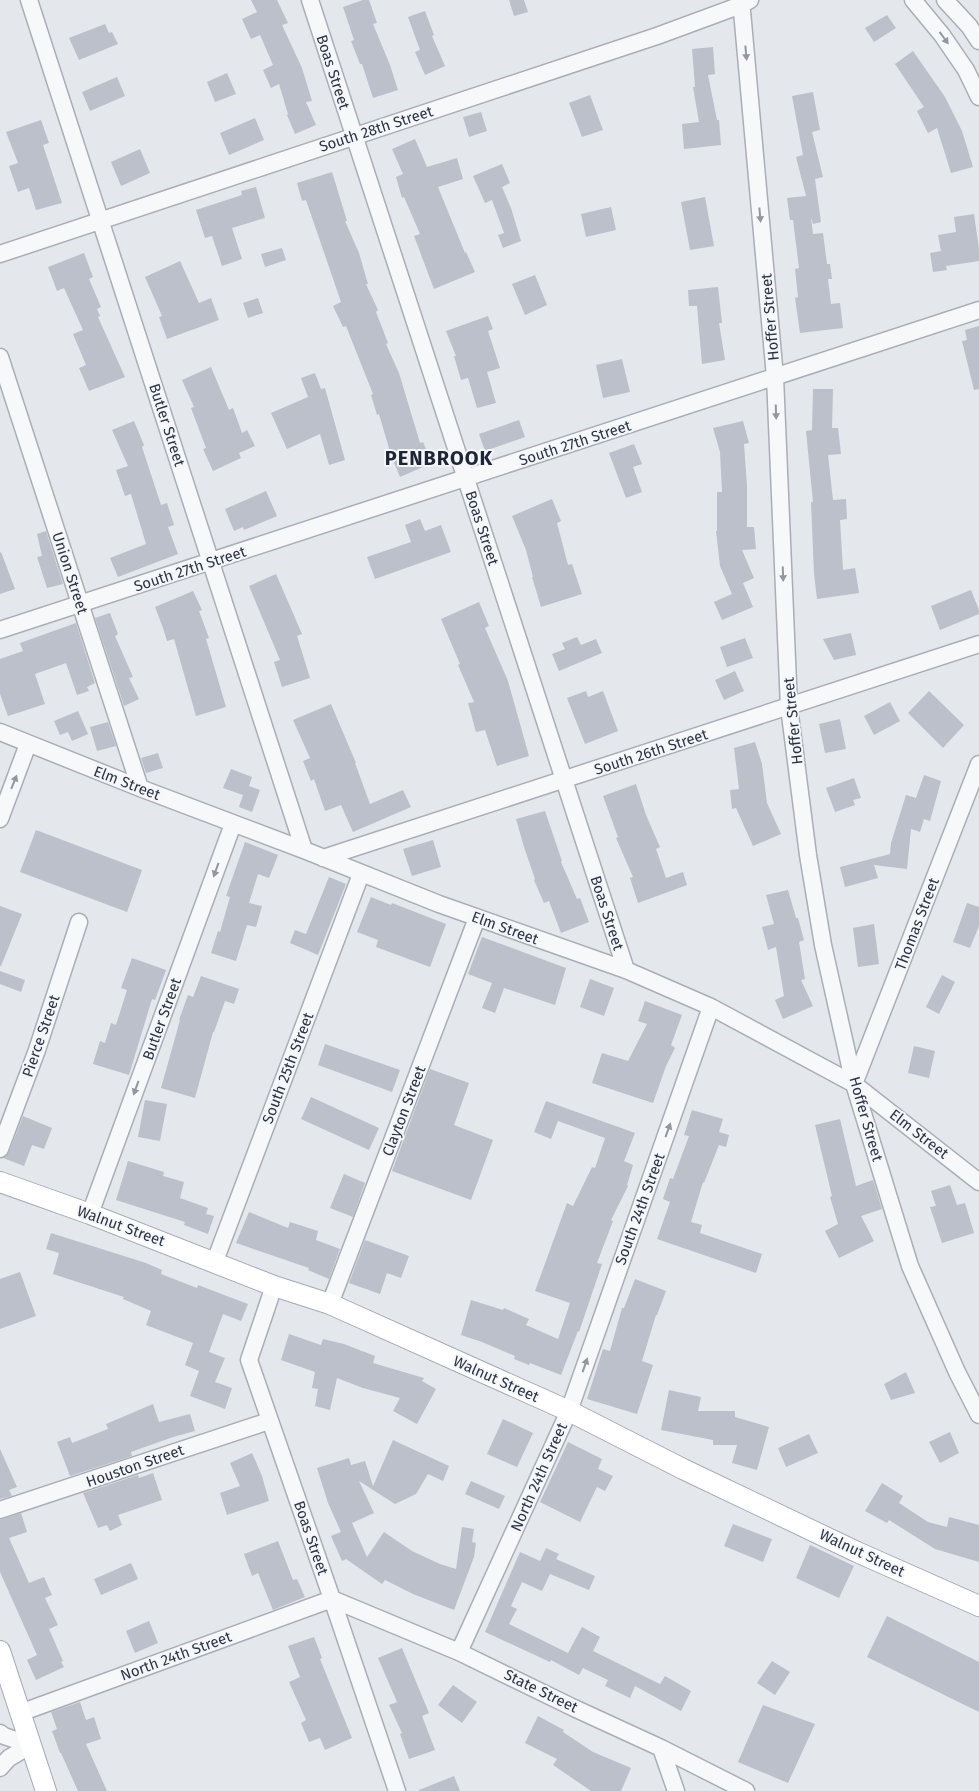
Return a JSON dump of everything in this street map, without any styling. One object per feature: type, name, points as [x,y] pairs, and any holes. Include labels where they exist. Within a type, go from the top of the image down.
[{"type":"main road","name":"Walnut Street","points":[[0,1182],[90,1214],[274,1286],[330,1304],[569,1412],[857,1552],[979,1606]]},
{"type":"main road","points":[[0,1651],[46,1791]]},
{"type":"street","name":"Butler Street","points":[[29,0],[304,850]]},
{"type":"street","name":"Boas Street","points":[[310,0],[626,970]]},
{"type":"street","points":[[913,0],[942,35],[966,70],[979,97]]},
{"type":"street","points":[[945,0],[969,26],[979,41]]},
{"type":"street","name":"South 28th Street","points":[[0,254],[657,36],[744,2]]},
{"type":"street","name":"Hoffer Street","points":[[744,2],[775,377],[789,707],[808,855],[823,945],[854,1084],[910,1266],[957,1372],[979,1415]]},
{"type":"street","name":"South 27th Street","points":[[0,630],[979,310]]},
{"type":"street","name":"Union Street","points":[[0,357],[140,788]]},
{"type":"street","name":"South 26th Street","points":[[323,858],[979,644]]},
{"type":"street","name":"Elm Street","points":[[0,732],[361,874],[477,918],[626,970],[711,1007],[854,1084],[979,1182]]},
{"type":"street","points":[[0,819],[28,744]]},
{"type":"street","name":"Thomas Street","points":[[854,1084],[979,764]]},
{"type":"street","name":"Butler Street","points":[[90,1214],[233,824]]},
{"type":"street","name":"South 25th Street","points":[[215,1262],[361,874]]},
{"type":"street","name":"Clayton Street","points":[[330,1304],[477,918]]},
{"type":"street","name":"Pierce Street","points":[[0,1149],[37,1050],[79,922]]},
{"type":"street","name":"South 24th Street","points":[[569,1412],[711,1007]]},
{"type":"street","name":"Boas Street","points":[[274,1286],[249,1360],[397,1791]]},
{"type":"street","name":"North 24th Street","points":[[459,1652],[569,1412]]},
{"type":"street","name":"Houston Street","points":[[0,1510],[269,1420]]},
{"type":"street","name":"North 24th Street","points":[[20,1713],[332,1599]]},
{"type":"street","name":"State Street","points":[[332,1599],[459,1652],[662,1748],[746,1791]]},
{"type":"street","points":[[0,1733],[31,1745]]},
{"type":"street","points":[[0,1768],[9,1758],[31,1745]]},
{"type":"street","points":[[662,1748],[676,1791]]},
{"type":"building","points":[[251,0],[277,0],[288,23],[282,25],[302,68],[312,101],[306,102],[316,125],[295,134],[287,115],[279,84],[271,88],[263,70],[273,65],[260,35],[251,39],[242,19],[257,12]]},
{"type":"building","points":[[363,0],[369,0],[377,23],[373,24],[398,90],[373,98],[362,64],[360,64],[351,41],[354,40],[343,7]]},
{"type":"building","points":[[509,0],[524,0],[528,12],[514,16]]},
{"type":"building","points":[[425,11],[434,35],[432,36],[445,66],[425,75],[415,52],[420,50],[408,17]]},
{"type":"building","points":[[887,15],[896,28],[874,42],[865,28]]},
{"type":"building","points":[[105,24],[109,33],[112,32],[118,44],[79,60],[69,38]]},
{"type":"building","points":[[713,47],[715,74],[708,75],[717,120],[719,120],[721,145],[684,149],[682,124],[699,122],[693,87],[695,87],[692,49]]},
{"type":"building","points":[[913,51],[945,97],[962,131],[973,167],[951,173],[937,128],[928,133],[917,111],[924,107],[895,64]]},
{"type":"building","points":[[227,73],[236,94],[215,102],[207,82]]},
{"type":"building","points":[[117,77],[125,96],[90,111],[82,92]]},
{"type":"building","points":[[813,92],[820,130],[812,132],[823,177],[815,179],[821,222],[813,224],[811,218],[813,234],[823,233],[827,264],[830,264],[832,279],[828,279],[831,304],[840,303],[843,328],[800,333],[795,298],[798,297],[795,269],[799,268],[793,220],[790,220],[787,198],[806,196],[796,157],[803,155],[792,96]]},
{"type":"building","points":[[590,95],[603,130],[582,137],[569,103]]},
{"type":"building","points":[[481,112],[487,131],[469,137],[463,117]]},
{"type":"building","points":[[255,118],[264,140],[229,155],[220,133]]},
{"type":"building","points":[[41,120],[49,143],[43,145],[62,203],[36,210],[29,188],[18,192],[9,166],[18,163],[6,132]]},
{"type":"building","points":[[415,139],[427,167],[457,158],[463,179],[438,187],[465,253],[475,272],[434,289],[414,236],[420,234],[404,197],[402,198],[396,177],[403,174],[392,149]]},
{"type":"building","points":[[140,149],[150,173],[121,186],[111,162]]},
{"type":"building","points":[[502,164],[510,183],[502,187],[511,208],[521,241],[503,248],[498,235],[504,233],[492,200],[485,203],[473,176]]},
{"type":"building","points":[[332,172],[347,221],[345,221],[359,253],[368,284],[366,284],[378,310],[376,312],[388,343],[386,344],[399,373],[420,443],[423,442],[432,463],[400,477],[391,455],[379,414],[377,415],[371,395],[373,394],[346,326],[343,327],[333,306],[341,302],[306,200],[302,201],[297,183]]},
{"type":"building","points":[[256,187],[265,218],[232,228],[242,259],[222,266],[212,236],[205,238],[196,210],[242,195],[241,191]]},
{"type":"building","points":[[705,197],[714,246],[690,250],[681,202]]},
{"type":"building","points":[[611,207],[616,230],[586,237],[581,214]]},
{"type":"building","points":[[974,214],[979,261],[946,266],[947,270],[933,272],[930,253],[941,251],[938,235],[956,232],[954,217]]},
{"type":"building","points":[[282,248],[286,260],[265,267],[261,254]]},
{"type":"building","points":[[84,253],[93,277],[89,279],[101,307],[97,309],[100,316],[98,317],[125,377],[89,391],[79,368],[86,365],[73,334],[83,330],[64,288],[57,291],[48,267]]},
{"type":"building","points":[[180,261],[199,303],[211,298],[219,320],[167,339],[159,317],[162,316],[145,277]]},
{"type":"building","points":[[535,275],[547,305],[525,315],[512,284]]},
{"type":"building","points":[[718,287],[722,323],[719,323],[725,360],[702,364],[697,306],[689,306],[688,290]]},
{"type":"building","points":[[258,298],[263,313],[248,318],[243,303]]},
{"type":"building","points":[[488,316],[493,329],[488,331],[500,368],[487,372],[496,403],[477,408],[468,378],[461,380],[454,356],[456,356],[446,331]]},
{"type":"building","points":[[979,326],[979,389],[974,390],[962,341],[967,340],[965,330]]},
{"type":"building","points":[[622,359],[630,392],[603,398],[596,365]]},
{"type":"building","points":[[211,367],[229,410],[233,408],[242,433],[247,430],[255,446],[239,453],[241,458],[213,471],[203,449],[206,448],[191,408],[194,407],[182,380]]},
{"type":"building","points":[[315,373],[321,389],[325,388],[345,460],[329,465],[320,434],[287,449],[271,413],[308,397],[301,378]]},
{"type":"building","points":[[813,389],[833,389],[832,428],[838,428],[841,454],[828,455],[833,500],[846,499],[847,519],[840,520],[843,570],[855,568],[859,593],[817,599],[811,502],[813,502],[806,431],[812,430]]},
{"type":"building","points":[[519,420],[525,437],[485,451],[479,434]]},
{"type":"building","points":[[134,421],[144,445],[142,447],[161,505],[167,503],[174,525],[168,527],[178,554],[118,577],[110,558],[146,544],[131,494],[125,496],[116,470],[128,466],[112,430]]},
{"type":"building","points":[[743,421],[749,443],[744,444],[747,527],[754,527],[756,549],[742,550],[754,578],[743,583],[753,607],[722,620],[714,602],[732,594],[720,566],[716,531],[717,492],[722,492],[720,452],[713,428]]},
{"type":"building","points":[[634,444],[642,464],[633,467],[642,492],[626,498],[609,453]]},
{"type":"building","points":[[266,491],[277,516],[244,530],[243,527],[234,531],[225,509]]},
{"type":"building","points":[[552,499],[561,521],[557,523],[568,565],[572,564],[582,594],[541,607],[526,550],[512,516]]},
{"type":"building","points":[[420,519],[425,531],[441,525],[451,552],[375,579],[367,557],[411,542],[405,525]]},
{"type":"building","points":[[46,531],[63,584],[47,588],[37,557],[42,556],[37,534]]},
{"type":"building","points":[[0,553],[15,589],[0,594]]},
{"type":"building","points":[[276,574],[302,634],[297,636],[310,678],[282,687],[274,662],[280,660],[249,586]]},
{"type":"building","points":[[971,590],[979,614],[940,630],[931,606]]},
{"type":"building","points":[[193,591],[202,610],[199,611],[209,638],[206,639],[226,707],[196,716],[174,639],[167,641],[155,607]]},
{"type":"building","points":[[479,602],[489,626],[485,628],[508,681],[529,756],[497,766],[485,730],[476,732],[468,703],[474,702],[441,619]]},
{"type":"building","points":[[110,613],[118,634],[115,636],[133,677],[129,678],[139,699],[124,706],[95,618]]},
{"type":"building","points":[[76,623],[95,683],[87,687],[89,691],[77,695],[66,663],[35,674],[45,704],[8,716],[0,694],[0,659],[23,651],[20,643]]},
{"type":"building","points":[[851,633],[856,655],[834,660],[823,639]]},
{"type":"building","points":[[577,637],[581,645],[596,639],[602,653],[559,671],[552,654],[565,649],[562,643]]},
{"type":"building","points":[[745,638],[753,658],[727,667],[720,647]]},
{"type":"building","points":[[735,671],[744,691],[724,700],[715,680]]},
{"type":"building","points":[[586,691],[588,697],[603,691],[618,731],[585,744],[567,698]]},
{"type":"building","points":[[929,691],[964,725],[943,748],[908,713]]},
{"type":"building","points":[[890,702],[900,721],[874,735],[864,716]]},
{"type":"building","points":[[331,704],[356,763],[370,804],[403,790],[411,807],[353,832],[341,805],[325,811],[314,779],[311,781],[303,761],[310,758],[293,720]]},
{"type":"building","points":[[78,711],[88,734],[72,741],[68,732],[60,735],[54,721]]},
{"type":"building","points":[[840,719],[846,749],[825,753],[819,724]]},
{"type":"building","points":[[108,722],[116,746],[97,751],[90,727]]},
{"type":"building","points":[[755,742],[762,764],[767,803],[781,834],[753,846],[736,808],[732,809],[730,790],[739,789],[734,748]]},
{"type":"building","points":[[158,753],[163,768],[146,773],[141,758]]},
{"type":"building","points":[[231,769],[252,777],[249,786],[260,790],[252,812],[239,807],[243,795],[223,788]]},
{"type":"building","points":[[924,775],[941,781],[930,821],[924,819],[920,832],[911,829],[907,869],[874,865],[878,878],[845,887],[840,867],[890,854],[891,843],[906,795],[916,798]]},
{"type":"building","points":[[854,778],[861,798],[853,800],[855,805],[835,812],[826,788]]},
{"type":"building","points":[[636,784],[646,815],[660,847],[656,849],[666,878],[683,872],[687,885],[638,903],[630,878],[633,877],[616,838],[618,837],[603,796]]},
{"type":"building","points":[[545,811],[561,862],[577,899],[580,898],[589,922],[561,933],[549,901],[544,903],[534,880],[516,819]]},
{"type":"building","points":[[36,830],[142,870],[127,912],[20,872]]},
{"type":"building","points":[[433,840],[441,867],[412,876],[403,849]]},
{"type":"building","points":[[245,842],[278,855],[269,878],[258,874],[249,903],[262,906],[256,927],[247,925],[236,961],[211,953],[218,931],[220,932],[230,897],[226,896]]},
{"type":"building","points":[[329,877],[346,884],[318,955],[290,943],[295,930],[306,934]]},
{"type":"building","points":[[788,890],[804,940],[799,942],[805,979],[801,980],[813,1006],[783,1019],[775,1000],[784,996],[776,947],[768,950],[762,927],[774,924],[766,895]]},
{"type":"building","points":[[371,897],[446,924],[430,967],[376,947],[378,940],[357,932]]},
{"type":"building","points":[[967,903],[979,907],[979,926],[970,948],[953,942]]},
{"type":"building","points":[[0,906],[22,914],[1,966],[0,966]]},
{"type":"building","points":[[874,924],[879,964],[858,967],[853,928]]},
{"type":"building","points":[[482,937],[566,968],[555,1005],[504,988],[495,1013],[482,1008],[492,983],[468,974]]},
{"type":"building","points":[[132,958],[166,970],[155,1000],[152,999],[129,1075],[93,1064],[100,1041],[105,1043],[111,1023],[116,1025],[127,990],[121,988]]},
{"type":"building","points":[[0,971],[25,980],[21,992],[0,984]]},
{"type":"building","points":[[942,975],[955,982],[939,1014],[926,1007]]},
{"type":"building","points":[[201,976],[239,989],[234,1004],[225,1001],[213,1032],[195,1098],[161,1088],[179,1020],[188,995],[193,997]]},
{"type":"building","points":[[590,979],[614,988],[604,1016],[580,1007]]},
{"type":"building","points":[[645,1001],[682,1015],[671,1045],[675,1048],[666,1066],[653,1103],[592,1083],[602,1053],[628,1061],[647,1024],[638,1021]]},
{"type":"building","points":[[325,1044],[400,1070],[392,1092],[318,1065]]},
{"type":"building","points":[[914,1046],[935,1051],[929,1078],[908,1073]]},
{"type":"building","points":[[430,1069],[469,1083],[454,1125],[493,1140],[471,1200],[392,1171]]},
{"type":"building","points":[[311,1097],[379,1128],[369,1150],[301,1119]]},
{"type":"building","points":[[145,1100],[167,1104],[160,1141],[138,1137]]},
{"type":"building","points":[[546,1101],[635,1133],[624,1161],[633,1165],[628,1186],[611,1220],[613,1221],[597,1263],[602,1264],[579,1332],[561,1375],[514,1359],[515,1356],[461,1335],[471,1300],[503,1310],[504,1308],[529,1319],[526,1325],[558,1339],[570,1303],[535,1291],[567,1203],[573,1206],[592,1167],[595,1168],[605,1138],[558,1121],[551,1139],[534,1132]]},
{"type":"building","points":[[692,1110],[723,1119],[719,1132],[729,1135],[726,1147],[719,1145],[703,1182],[691,1222],[702,1225],[700,1233],[762,1254],[756,1273],[657,1239],[670,1202],[663,1199],[670,1178],[673,1179],[689,1136],[684,1135]]},
{"type":"building","points":[[23,1116],[52,1128],[44,1149],[32,1145],[24,1166],[3,1158],[9,1152]]},
{"type":"building","points":[[840,1119],[856,1186],[873,1180],[882,1209],[861,1216],[874,1241],[839,1258],[825,1231],[838,1224],[830,1197],[832,1196],[815,1125]]},
{"type":"building","points":[[128,1161],[164,1172],[163,1176],[184,1182],[180,1198],[208,1208],[206,1214],[214,1216],[208,1234],[184,1225],[185,1222],[116,1200]]},
{"type":"building","points":[[344,1174],[365,1183],[353,1217],[330,1208]]},
{"type":"building","points":[[950,1185],[957,1205],[965,1203],[974,1233],[942,1243],[930,1207],[936,1206],[931,1191]]},
{"type":"building","points":[[249,1212],[288,1228],[290,1222],[318,1231],[316,1240],[340,1249],[329,1279],[308,1270],[309,1268],[236,1243]]},
{"type":"building","points":[[51,1233],[146,1263],[162,1270],[161,1274],[197,1288],[198,1285],[248,1304],[241,1321],[223,1314],[209,1352],[225,1358],[215,1382],[232,1388],[225,1409],[190,1396],[199,1371],[185,1365],[193,1343],[146,1325],[151,1311],[123,1299],[124,1297],[53,1274],[59,1253],[46,1249]]},
{"type":"building","points":[[365,1240],[409,1256],[401,1278],[387,1273],[380,1294],[349,1283]]},
{"type":"building","points":[[20,1272],[36,1316],[0,1329],[0,1279]]},
{"type":"building","points":[[635,1279],[666,1291],[656,1315],[642,1361],[653,1365],[637,1414],[587,1399],[603,1349],[610,1351],[622,1308],[624,1308]]},
{"type":"building","points":[[289,1334],[321,1345],[323,1339],[344,1344],[375,1356],[373,1363],[424,1378],[422,1381],[436,1389],[417,1424],[393,1411],[400,1398],[363,1388],[337,1378],[330,1410],[315,1406],[318,1389],[312,1388],[315,1372],[281,1360]]},
{"type":"building","points":[[906,1372],[915,1393],[891,1400],[884,1384]]},
{"type":"building","points":[[669,1390],[701,1397],[698,1411],[735,1411],[735,1417],[769,1427],[757,1470],[732,1463],[737,1445],[713,1445],[713,1440],[661,1430]]},
{"type":"building","points":[[153,1404],[159,1422],[190,1414],[195,1431],[131,1452],[132,1456],[70,1476],[57,1442],[70,1437],[72,1443],[108,1429],[106,1424]]},
{"type":"building","points":[[503,1419],[533,1433],[517,1467],[487,1454]]},
{"type":"building","points":[[950,1432],[959,1453],[940,1463],[929,1442]]},
{"type":"building","points":[[809,1434],[818,1453],[786,1467],[778,1448]]},
{"type":"building","points":[[393,1440],[449,1466],[443,1481],[428,1474],[416,1494],[395,1504],[359,1481],[374,1513],[352,1523],[367,1557],[384,1532],[412,1551],[456,1569],[462,1527],[474,1529],[472,1542],[476,1543],[474,1557],[454,1610],[413,1594],[385,1580],[382,1584],[346,1559],[342,1561],[331,1536],[341,1532],[328,1503],[317,1468],[349,1458],[351,1465],[365,1461],[373,1486]]},
{"type":"building","points":[[568,1442],[602,1459],[598,1469],[613,1476],[605,1491],[597,1487],[580,1522],[540,1502]]},
{"type":"building","points":[[0,1449],[17,1487],[9,1490],[12,1496],[0,1499]]},
{"type":"building","points":[[252,1453],[262,1476],[269,1501],[227,1515],[220,1493],[240,1486],[230,1463]]},
{"type":"building","points":[[153,1473],[162,1500],[118,1515],[122,1525],[110,1531],[107,1525],[98,1528],[83,1493],[138,1475],[139,1478]]},
{"type":"building","points":[[471,1481],[505,1496],[499,1509],[465,1494]]},
{"type":"building","points":[[882,1483],[903,1496],[899,1503],[928,1522],[947,1527],[949,1517],[979,1525],[979,1562],[935,1549],[889,1520],[887,1523],[865,1511]]},
{"type":"building","points":[[21,1513],[27,1532],[9,1538],[29,1583],[44,1577],[52,1595],[45,1598],[58,1625],[49,1629],[64,1667],[36,1680],[27,1660],[37,1655],[0,1572],[0,1520]]},
{"type":"building","points":[[733,1524],[772,1539],[763,1562],[724,1546]]},
{"type":"building","points":[[278,1541],[293,1580],[297,1579],[305,1597],[273,1610],[258,1573],[252,1576],[244,1554]]},
{"type":"building","points":[[810,1545],[854,1566],[839,1598],[796,1578]]},
{"type":"building","points":[[546,1548],[559,1554],[556,1559],[595,1576],[589,1590],[550,1574],[542,1591],[522,1582],[511,1606],[517,1609],[509,1624],[568,1653],[582,1627],[600,1637],[593,1651],[660,1684],[665,1676],[691,1691],[681,1711],[635,1686],[630,1698],[605,1686],[608,1680],[583,1668],[579,1675],[551,1660],[550,1662],[485,1632],[520,1552],[540,1561]]},
{"type":"building","points":[[131,1563],[138,1579],[101,1595],[94,1579]]},
{"type":"building","points":[[887,1616],[979,1662],[979,1712],[867,1657]]},
{"type":"building","points":[[149,1621],[158,1643],[135,1653],[126,1631]]},
{"type":"building","points":[[314,1637],[322,1658],[320,1659],[352,1738],[325,1750],[320,1738],[309,1742],[301,1723],[306,1720],[289,1682],[300,1677],[288,1646]]},
{"type":"building","points":[[402,1648],[429,1713],[422,1716],[435,1750],[409,1759],[400,1734],[402,1733],[389,1705],[397,1702],[378,1658]]},
{"type":"building","points":[[772,1661],[790,1672],[775,1695],[757,1683]]},
{"type":"building","points":[[453,1685],[477,1702],[462,1723],[438,1705]]},
{"type":"building","points":[[80,1702],[86,1720],[94,1717],[101,1739],[86,1744],[107,1791],[78,1791],[52,1731],[57,1729],[51,1712]]},
{"type":"building","points":[[763,1705],[815,1724],[788,1783],[738,1762]]},
{"type":"building","points":[[538,1716],[564,1730],[563,1732],[593,1752],[631,1768],[621,1791],[591,1791],[553,1765],[557,1759],[525,1743]]},
{"type":"building","points":[[454,1776],[460,1791],[419,1791],[419,1790]]},
{"type":"district","name":"PENBROOK","points":[[439,458]]}]
